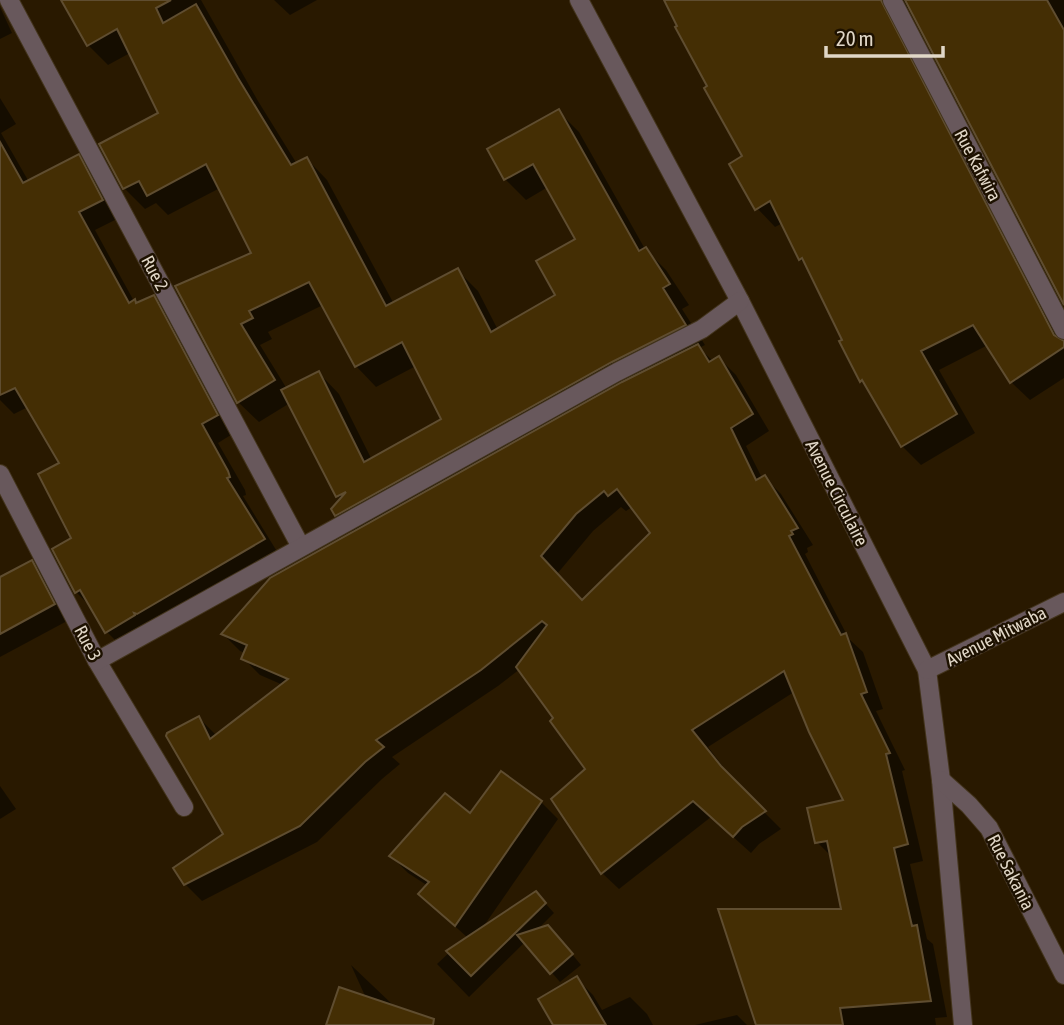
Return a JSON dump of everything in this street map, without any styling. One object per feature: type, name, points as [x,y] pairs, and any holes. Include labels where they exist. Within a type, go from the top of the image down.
[{"type":"street","name":"Rue 2","points":[[9,0],[301,547]]},
{"type":"street","name":"Avenue Circulaire","points":[[579,0],[740,301],[927,670],[942,780],[963,1025]]},
{"type":"street","name":"Rue Kafwira","points":[[892,0],[1064,330]]},
{"type":"street","points":[[97,661],[617,372],[702,329],[740,301]]},
{"type":"street","name":"Rue 3","points":[[0,474],[97,661],[184,807]]},
{"type":"street","name":"Avenue Mitwaba","points":[[927,670],[1064,602]]},
{"type":"street","name":"Rue Sakania","points":[[942,780],[970,805],[989,828],[1064,975]]},
{"type":"building","points":[[61,0],[171,0],[156,8],[163,23],[196,4],[291,165],[307,157],[386,306],[458,268],[491,332],[555,295],[536,261],[575,239],[533,164],[504,180],[487,149],[559,109],[639,251],[646,247],[670,284],[663,288],[686,325],[612,362],[335,516],[331,509],[346,492],[336,497],[281,390],[319,371],[364,462],[441,419],[402,342],[355,367],[309,282],[249,311],[253,318],[241,324],[275,380],[237,403],[175,286],[251,253],[206,164],[147,196],[139,181],[123,189],[99,144],[158,113],[117,29],[87,46]]},
{"type":"building","points":[[664,0],[881,0],[1054,335],[1064,341],[1064,347],[1010,383],[973,325],[921,351],[957,414],[901,447],[862,380],[860,382],[802,258],[799,260],[770,201],[755,210],[729,164],[742,156],[704,88],[707,86],[675,27],[677,26]]},
{"type":"building","points":[[905,0],[1047,0],[1064,30],[1064,305]]},
{"type":"building","points":[[0,142],[23,183],[79,154],[103,200],[79,212],[129,303],[135,299],[136,303],[154,295],[218,415],[202,424],[228,471],[230,477],[227,478],[265,539],[137,614],[134,613],[135,615],[105,633],[80,590],[75,593],[52,549],[71,538],[38,474],[59,463],[15,388],[0,395]]},
{"type":"building","points":[[698,344],[709,362],[719,356],[753,414],[731,428],[756,480],[765,475],[798,528],[791,531],[793,534],[789,536],[841,635],[846,633],[867,692],[861,694],[890,753],[886,754],[908,844],[894,848],[912,926],[917,925],[931,1001],[840,1008],[843,1025],[756,1025],[718,909],[841,909],[827,841],[815,843],[807,808],[843,800],[809,732],[784,671],[692,730],[721,766],[766,811],[742,827],[733,837],[693,801],[601,874],[551,799],[585,769],[516,667],[547,625],[542,621],[481,670],[376,740],[384,747],[300,826],[184,885],[173,868],[223,834],[166,736],[167,733],[199,716],[210,739],[288,679],[241,659],[247,645],[221,634],[270,578],[622,382]],"holes":[[[617,489],[650,533],[582,600],[541,556],[576,514],[604,491],[608,496]]]},
{"type":"building","points":[[32,560],[55,604],[0,634],[0,577]]},
{"type":"building","points":[[501,771],[542,801],[455,926],[418,894],[429,882],[389,856],[445,793],[470,813]]},
{"type":"building","points":[[536,891],[546,903],[471,976],[446,951]]},
{"type":"building","points":[[548,925],[573,954],[550,974],[517,935]]},
{"type":"building","points":[[577,976],[606,1025],[553,1025],[538,999]]},
{"type":"building","points":[[339,987],[434,1019],[433,1025],[326,1025]]}]
